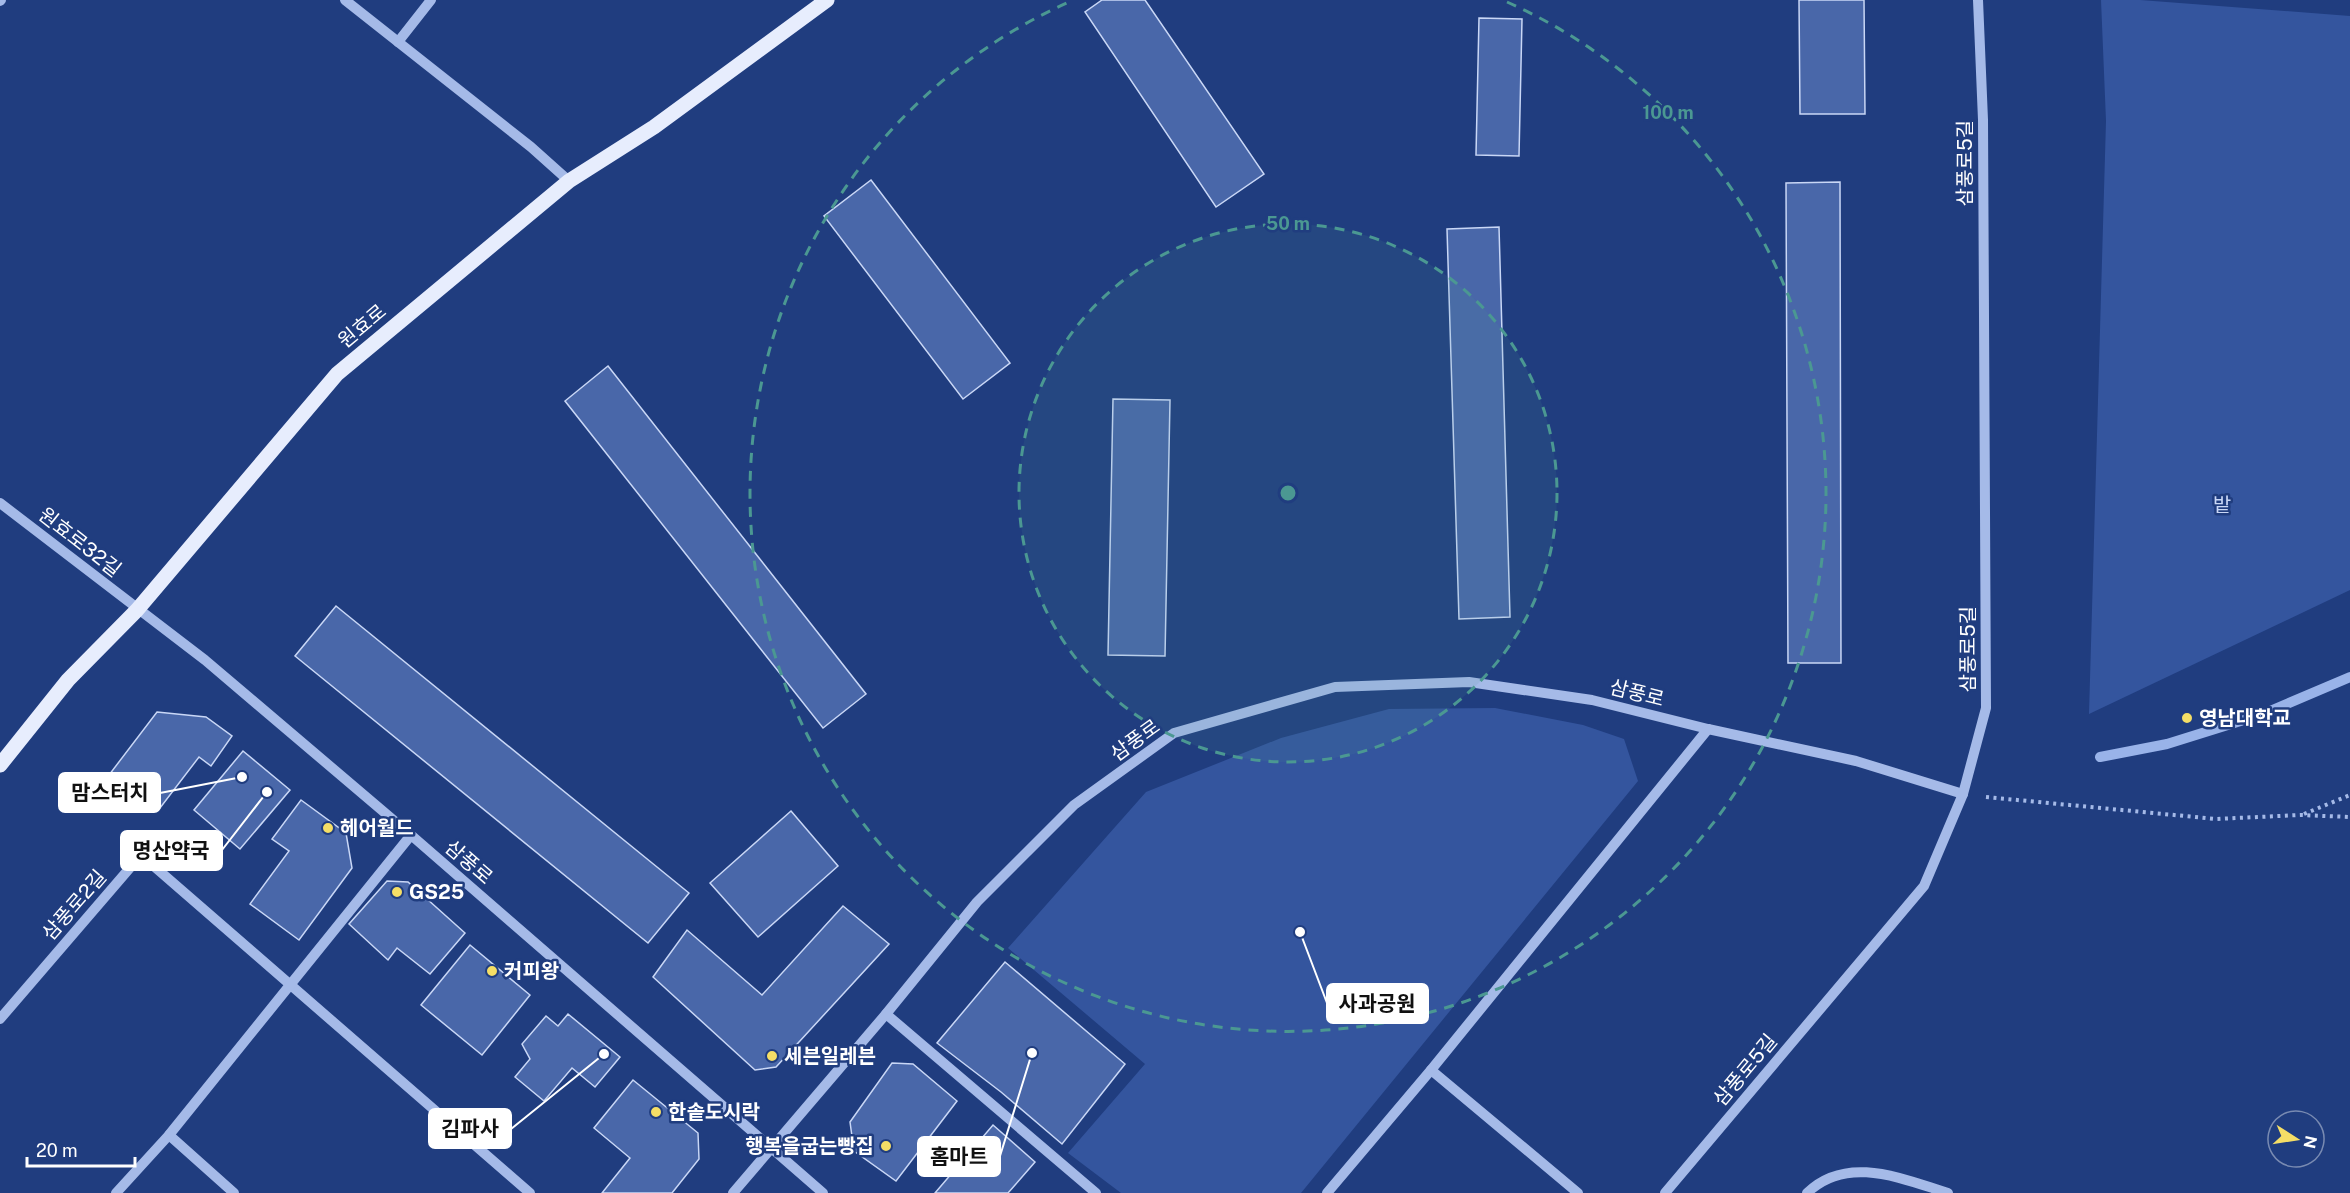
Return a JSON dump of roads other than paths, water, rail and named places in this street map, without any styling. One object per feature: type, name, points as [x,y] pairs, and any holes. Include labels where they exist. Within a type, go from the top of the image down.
[{"type":"main road","name":"원효로","points":[[0,765],[68,680],[137,610],[337,374],[569,181],[654,127],[827,0]]},
{"type":"street","points":[[345,0],[531,147],[569,181]]},
{"type":"street","points":[[399,42],[431,0]]},
{"type":"street","name":"삼풍로5길","points":[[1665,1193],[1924,886],[1963,795],[1986,708],[1983,120],[1978,0]]},
{"type":"street","name":"원효로32길","points":[[0,503],[137,610]]},
{"type":"street","name":"삼풍로","points":[[137,610],[205,660],[411,835],[823,1193]]},
{"type":"street","name":"삼풍로","points":[[733,1193],[886,1014],[976,902],[1074,805],[1174,733],[1335,687],[1469,682],[1592,700],[1708,729],[1856,761],[1963,795]]},
{"type":"street","points":[[1327,1193],[1431,1070],[1708,729]]},
{"type":"street","points":[[116,1193],[169,1135],[411,835]]},
{"type":"street","name":"삼풍로2길","points":[[0,1018],[141,855],[530,1193]]},
{"type":"street","points":[[886,1014],[1096,1193]]},
{"type":"street","points":[[1431,1070],[1578,1193]]},
{"type":"street","points":[[169,1135],[234,1193]]},
{"type":"street","points":[[1807,1193],[1814,1186],[1832,1176],[1860,1171],[1894,1177],[1948,1193]]},
{"type":"waterway","points":[[2100,757],[2167,744],[2263,714],[2350,677]]},
{"type":"place","name":"영남대학교","points":[[2187,718]]},
{"type":"place","name":"맘스터치","points":[[242,777]]},
{"type":"place","name":"명산약국","points":[[267,792]]},
{"type":"place","name":"헤어월드","points":[[328,828]]},
{"type":"place","name":"GS25","points":[[397,892]]},
{"type":"place","name":"사과공원","points":[[1300,932]]},
{"type":"place","name":"커피왕","points":[[492,971]]},
{"type":"place","name":"홈마트","points":[[1032,1053]]},
{"type":"place","name":"김파사","points":[[604,1054]]},
{"type":"place","name":"세븐일레븐","points":[[772,1056]]},
{"type":"place","name":"한솥도시락","points":[[656,1112]]},
{"type":"place","name":"행복을굽는빵집","points":[[886,1146]]},
{"type":"park label","name":"밭","points":[[2222,505]]}]
